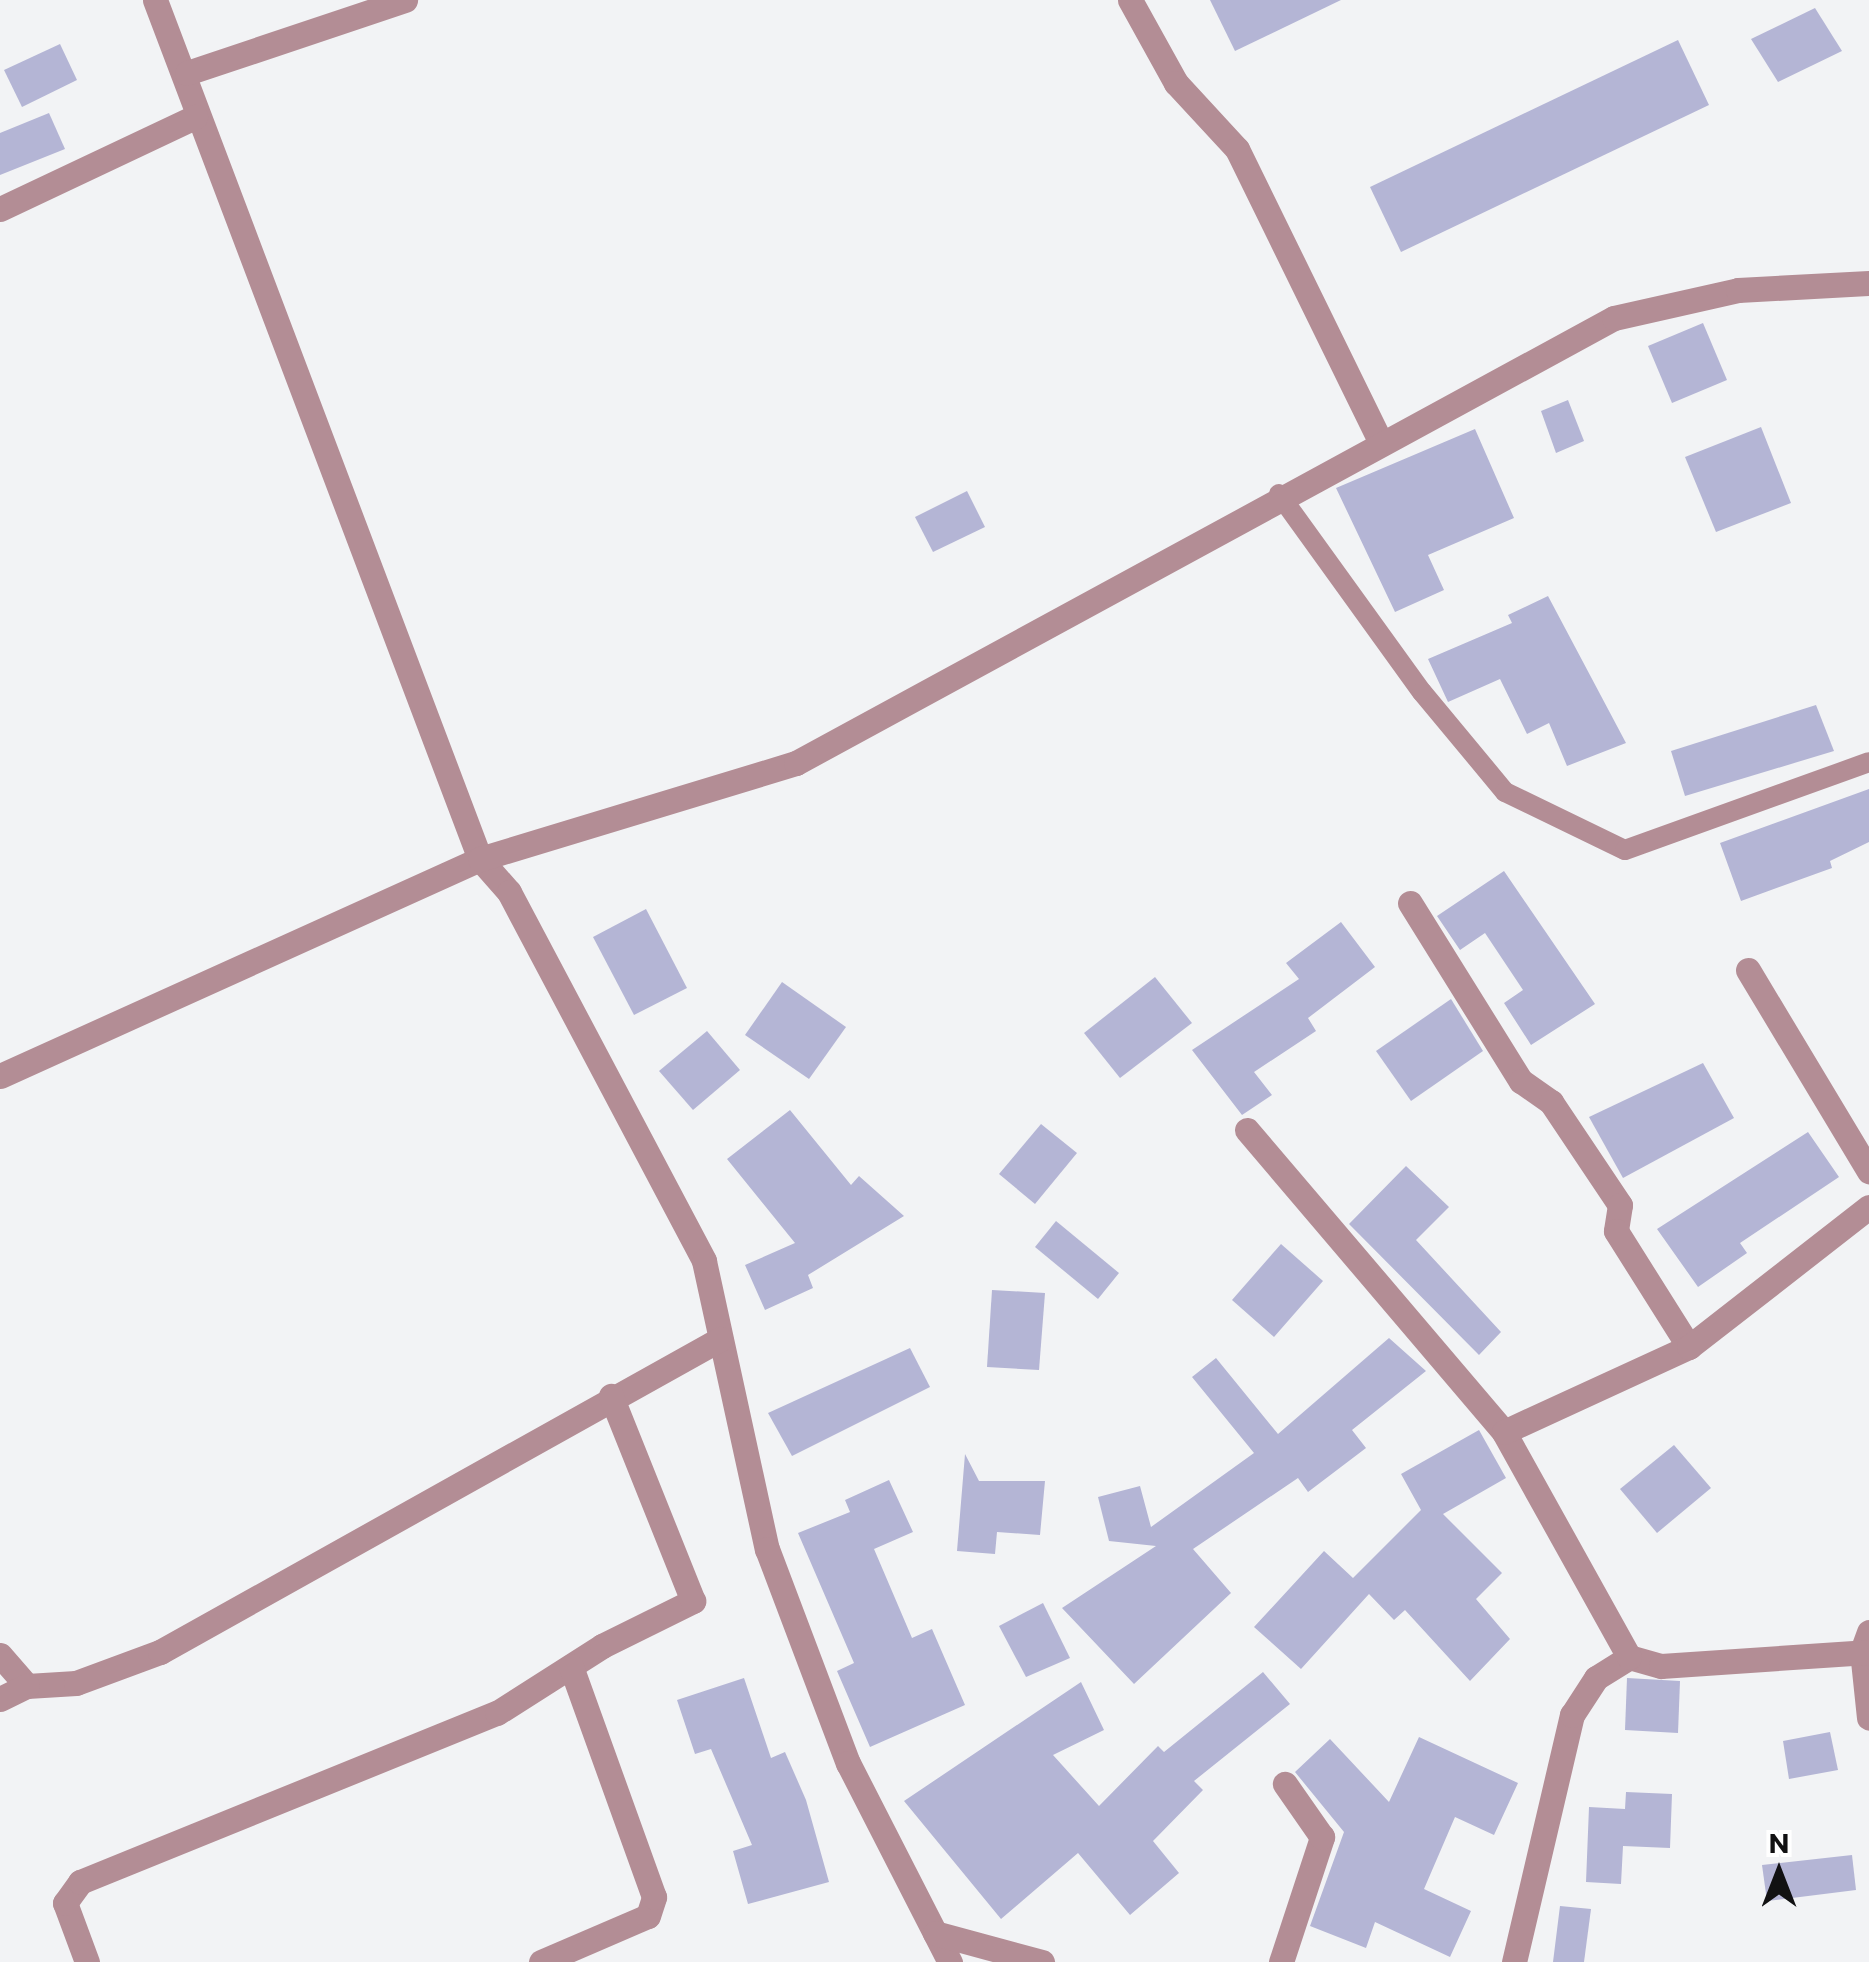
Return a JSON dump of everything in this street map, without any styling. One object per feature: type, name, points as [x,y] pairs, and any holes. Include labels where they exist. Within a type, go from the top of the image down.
[{"type":"street","points":[[155,0],[187,72],[196,117],[480,859],[509,892],[630,1113],[704,1261],[767,1549],[848,1763],[950,1962]]},
{"type":"street","points":[[187,72],[405,0]]},
{"type":"street","points":[[1130,0],[1176,83],[1237,150],[1380,441]]},
{"type":"street","points":[[0,209],[196,117]]},
{"type":"street","points":[[0,1076],[480,859],[796,763],[1280,494],[1614,318],[1738,290],[1869,283]]},
{"type":"street","points":[[1410,903],[1521,1081],[1551,1102],[1620,1205],[1616,1230],[1690,1347]]},
{"type":"street","points":[[1748,970],[1869,1171]]},
{"type":"street","points":[[1248,1130],[1504,1432],[1629,1658]]},
{"type":"street","points":[[1504,1432],[1690,1347],[1869,1208]]},
{"type":"street","points":[[0,1699],[28,1686],[76,1683],[160,1652],[611,1396],[720,1339]]},
{"type":"street","points":[[87,1962],[65,1903],[80,1882],[497,1714],[572,1666],[693,1602],[611,1396]]},
{"type":"street","points":[[1514,1962],[1572,1716],[1596,1678],[1629,1658],[1661,1666],[1867,1645],[1869,1718]]},
{"type":"street","points":[[0,1655],[28,1686]]},
{"type":"street","points":[[541,1962],[648,1916],[654,1897],[572,1666]]},
{"type":"street","points":[[1280,1962],[1322,1837],[1285,1784]]},
{"type":"street","points":[[935,1933],[1042,1962]]},
{"type":"lane","points":[[1280,494],[1422,692],[1506,792],[1624,850],[1869,762]]},
{"type":"building","points":[[1210,0],[1341,0],[1235,51]]},
{"type":"building","points":[[1815,8],[1842,51],[1778,82],[1751,39]]},
{"type":"building","points":[[1678,40],[1709,105],[1401,252],[1370,187]]},
{"type":"building","points":[[60,44],[77,80],[22,107],[4,70]]},
{"type":"building","points":[[49,113],[65,149],[0,175],[0,133]]},
{"type":"building","points":[[1703,323],[1727,380],[1672,403],[1648,346]]},
{"type":"building","points":[[1568,400],[1584,441],[1556,453],[1541,411]]},
{"type":"building","points":[[1761,427],[1791,503],[1716,532],[1685,457]]},
{"type":"building","points":[[1475,429],[1514,518],[1428,555],[1444,590],[1395,612],[1336,488]]},
{"type":"building","points":[[967,491],[985,527],[933,552],[915,517]]},
{"type":"building","points":[[1548,596],[1626,743],[1567,766],[1549,723],[1527,734],[1500,679],[1448,702],[1428,659],[1512,623],[1508,615]]},
{"type":"building","points":[[1816,705],[1834,751],[1685,796],[1671,751]]},
{"type":"building","points":[[1869,789],[1869,842],[1830,861],[1832,868],[1741,901],[1720,843]]},
{"type":"building","points":[[1504,871],[1595,1004],[1531,1045],[1504,1003],[1523,990],[1485,933],[1460,950],[1437,916]]},
{"type":"building","points":[[646,909],[687,988],[634,1015],[593,937]]},
{"type":"building","points":[[1341,922],[1375,967],[1308,1018],[1316,1031],[1254,1072],[1272,1095],[1242,1115],[1192,1050],[1299,979],[1286,963]]},
{"type":"building","points":[[1155,977],[1192,1023],[1120,1078],[1084,1033]]},
{"type":"building","points":[[782,982],[846,1027],[809,1079],[745,1035]]},
{"type":"building","points":[[1451,999],[1483,1051],[1411,1101],[1376,1051]]},
{"type":"building","points":[[707,1031],[740,1070],[693,1110],[659,1071]]},
{"type":"building","points":[[1703,1063],[1734,1118],[1623,1178],[1589,1117]]},
{"type":"building","points":[[790,1110],[851,1185],[859,1176],[904,1216],[808,1275],[813,1288],[765,1310],[745,1265],[795,1243],[727,1159]]},
{"type":"building","points":[[1041,1124],[1077,1153],[1035,1204],[999,1174]]},
{"type":"building","points":[[1808,1132],[1839,1177],[1740,1243],[1747,1253],[1698,1287],[1657,1229]]},
{"type":"building","points":[[1406,1166],[1449,1207],[1416,1240],[1501,1332],[1479,1355],[1349,1224]]},
{"type":"building","points":[[1056,1221],[1119,1273],[1098,1299],[1035,1247]]},
{"type":"building","points":[[1281,1244],[1323,1281],[1274,1337],[1232,1300]]},
{"type":"building","points":[[992,1290],[1045,1293],[1039,1370],[987,1367]]},
{"type":"building","points":[[1389,1338],[1426,1371],[1352,1430],[1366,1448],[1308,1492],[1298,1478],[1193,1549],[1231,1593],[1134,1684],[1062,1608],[1156,1546],[1109,1541],[1098,1497],[1140,1486],[1151,1527],[1254,1453],[1192,1377],[1216,1358],[1278,1434]]},
{"type":"building","points":[[910,1348],[930,1387],[792,1456],[768,1413]]},
{"type":"building","points":[[1479,1430],[1506,1478],[1443,1514],[1502,1573],[1476,1599],[1510,1639],[1470,1681],[1405,1610],[1394,1620],[1369,1594],[1301,1669],[1254,1627],[1324,1551],[1353,1578],[1421,1510],[1401,1474]]},
{"type":"building","points":[[1674,1445],[1711,1488],[1657,1533],[1620,1489]]},
{"type":"building","points":[[965,1454],[979,1481],[1045,1481],[1040,1535],[997,1532],[995,1554],[957,1551]]},
{"type":"building","points":[[889,1480],[913,1532],[874,1549],[912,1638],[932,1629],[965,1705],[870,1747],[837,1671],[854,1663],[798,1533],[850,1512],[845,1500]]},
{"type":"building","points":[[1043,1603],[1070,1658],[1026,1677],[999,1626]]},
{"type":"building","points":[[1263,1672],[1290,1704],[1194,1781],[1203,1790],[1153,1841],[1179,1873],[1130,1915],[1078,1853],[1001,1919],[904,1801],[1081,1682],[1104,1730],[1053,1755],[1099,1806],[1158,1746],[1164,1752]]},
{"type":"building","points":[[744,1678],[771,1758],[785,1752],[806,1800],[829,1882],[748,1904],[733,1851],[752,1845],[711,1749],[695,1754],[677,1700]]},
{"type":"building","points":[[1627,1678],[1680,1681],[1678,1733],[1625,1730]]},
{"type":"building","points":[[1830,1732],[1838,1770],[1789,1779],[1783,1741]]},
{"type":"building","points":[[1419,1737],[1518,1783],[1494,1835],[1455,1817],[1424,1889],[1471,1911],[1450,1957],[1375,1922],[1366,1948],[1310,1926],[1344,1832],[1295,1772],[1330,1739],[1389,1802]]},
{"type":"building","points":[[1626,1792],[1672,1794],[1670,1848],[1623,1846],[1621,1884],[1586,1882],[1589,1807],[1625,1809]]},
{"type":"building","points":[[1852,1855],[1856,1890],[1767,1901],[1762,1865]]},
{"type":"building","points":[[1560,1906],[1591,1909],[1584,1962],[1553,1962]]}]
